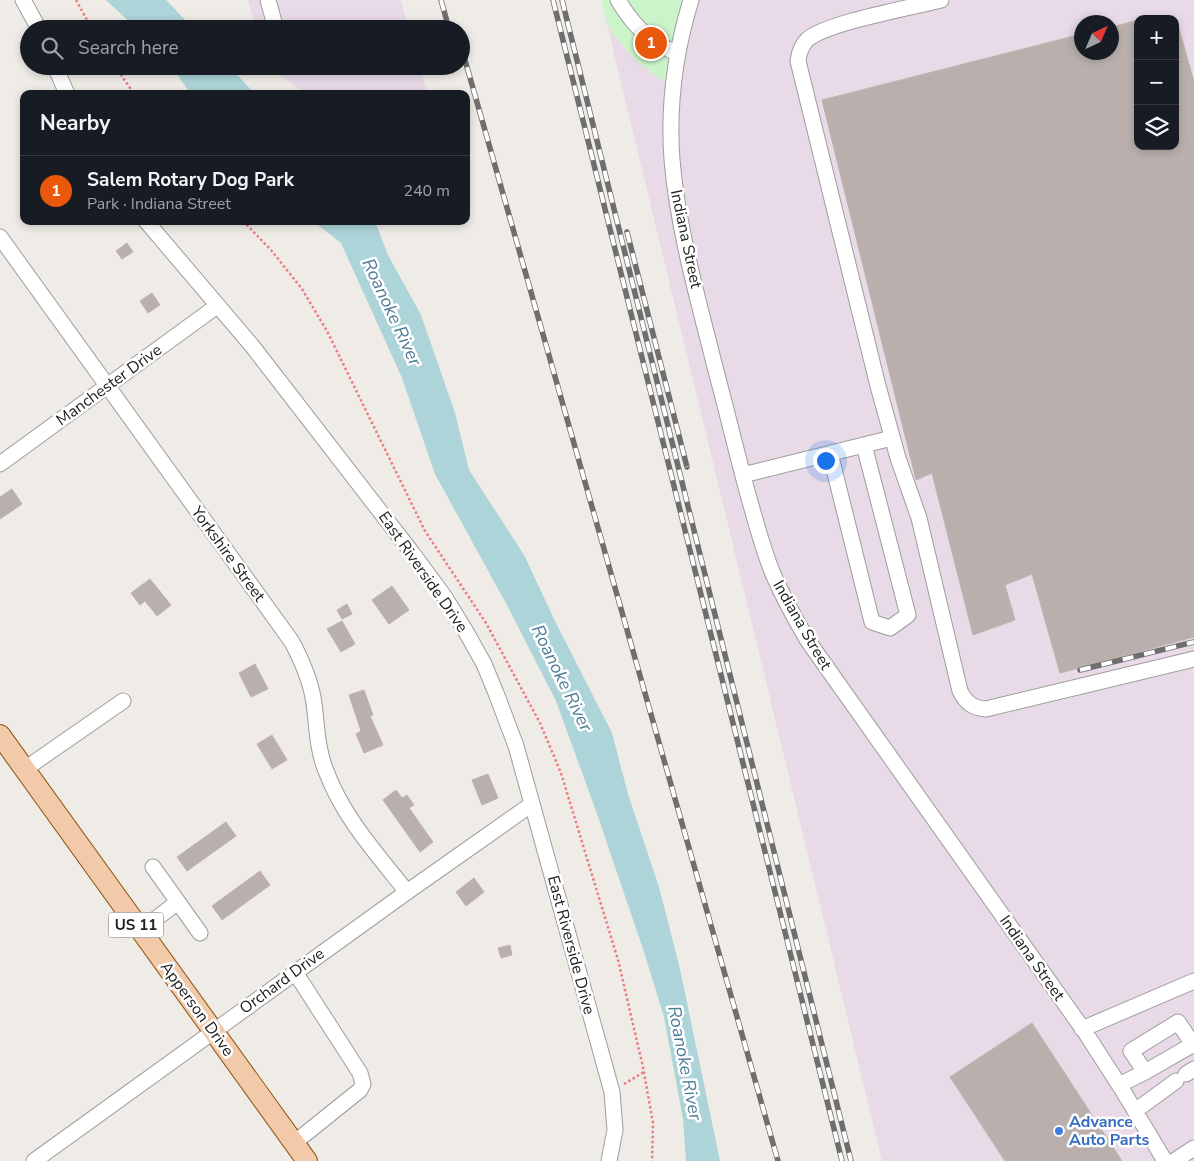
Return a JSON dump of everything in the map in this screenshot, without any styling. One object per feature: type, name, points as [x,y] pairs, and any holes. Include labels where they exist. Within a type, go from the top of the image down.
[{"type":"main road","name":"Apperson Drive","points":[[0,735],[307,1161]]},
{"type":"street","points":[[22,0],[34,20]]},
{"type":"street","points":[[268,0],[274,20]]},
{"type":"street","points":[[618,0],[640,31],[653,41],[678,53]]},
{"type":"street","name":"Indiana Street","points":[[691,0],[678,53],[673,89],[671,124],[672,160],[677,200],[696,287],[743,475],[760,540],[773,575],[789,609],[808,641],[1082,1029],[1119,1085],[1165,1161]]},
{"type":"street","points":[[941,0],[835,26],[818,32],[803,45],[798,61],[878,386],[892,438],[919,518],[960,691],[969,704],[977,708],[986,709],[1194,659]]},
{"type":"street","points":[[59,75],[65,90]]},
{"type":"street","name":"East Riverside Drive","points":[[149,225],[265,362],[413,554],[455,613],[484,664],[516,746],[612,1092],[614,1130],[610,1161]]},
{"type":"street","name":"Yorkshire Street","points":[[0,237],[292,642],[302,661],[309,681],[320,752],[337,797],[350,818],[407,892]]},
{"type":"street","name":"Manchester Drive","points":[[0,464],[217,306]]},
{"type":"street","points":[[743,475],[892,438]]},
{"type":"street","points":[[830,453],[872,622],[890,628],[908,615],[864,445]]},
{"type":"street","points":[[25,769],[123,701]]},
{"type":"street","name":"Orchard Drive","points":[[34,1161],[295,972],[532,804]]},
{"type":"street","points":[[153,867],[200,933]]},
{"type":"street","points":[[141,930],[178,902]]},
{"type":"street","points":[[294,1143],[360,1090],[363,1084],[360,1073],[295,972]]},
{"type":"street","points":[[1082,1029],[1194,981]]},
{"type":"street","points":[[1119,1085],[1146,1072],[1193,1046],[1178,1022],[1131,1051],[1146,1072]]},
{"type":"street","points":[[1135,1111],[1186,1075]]},
{"type":"street","points":[[1174,1161],[1194,1148]]},
{"type":"path","points":[[76,0],[87,20]]},
{"type":"path","points":[[121,75],[131,90]]},
{"type":"path","points":[[612,1092],[644,1072]]},
{"type":"shaded area","points":[[248,0],[401,0],[407,20],[254,20]]},
{"type":"shaded area","points":[[601,0],[1194,0],[1194,1161],[882,1161]]},
{"type":"shaded area","points":[[280,75],[422,75],[426,90],[300,90]]},
{"type":"green space","points":[[601,0],[691,0],[674,82],[660,79],[634,59],[613,34],[607,22]]},
{"type":"water","points":[[106,0],[166,0],[185,20],[127,20]]},
{"type":"water","points":[[177,75],[237,75],[251,90],[188,90]]},
{"type":"water","name":"Roanoke River","points":[[318,225],[377,225],[388,255],[421,315],[455,413],[469,470],[524,555],[612,733],[628,794],[659,887],[680,969],[720,1161],[686,1161],[683,1119],[664,1017],[596,811],[556,701],[508,607],[435,474],[402,378],[341,243]]},
{"type":"building","points":[[1134,21],[1134,150],[1179,150],[1179,29],[1194,82],[1194,637],[1060,673],[1032,574],[1005,585],[1015,620],[973,635],[932,473],[916,480],[822,100],[1074,36],[1074,60],[1119,60],[1119,25]]},
{"type":"building","points":[[127,243],[133,252],[122,259],[116,251]]},
{"type":"building","points":[[152,293],[160,305],[148,313],[140,301]]},
{"type":"building","points":[[12,489],[22,504],[0,519],[0,497]]},
{"type":"building","points":[[150,579],[171,605],[157,616],[145,601],[140,605],[131,593]]},
{"type":"building","points":[[392,586],[409,610],[389,624],[372,600]]},
{"type":"building","points":[[347,604],[352,614],[342,619],[337,610]]},
{"type":"building","points":[[342,621],[355,644],[341,652],[327,629]]},
{"type":"building","points":[[255,664],[268,689],[251,697],[239,673]]},
{"type":"building","points":[[364,690],[373,715],[370,716],[383,745],[364,753],[356,734],[361,731],[349,695]]},
{"type":"building","points":[[272,735],[287,760],[272,769],[257,744]]},
{"type":"building","points":[[488,774],[498,798],[482,805],[472,780]]},
{"type":"building","points":[[396,790],[402,798],[407,795],[414,805],[409,808],[433,842],[420,852],[383,800]]},
{"type":"building","points":[[226,822],[236,836],[187,871],[177,857]]},
{"type":"building","points":[[260,871],[270,885],[222,920],[212,906]]},
{"type":"building","points":[[474,878],[484,892],[466,906],[456,892]]},
{"type":"building","points":[[510,945],[512,955],[501,958],[498,948]]},
{"type":"building","points":[[1032,1023],[1122,1161],[1005,1161],[950,1077]]},
{"type":"railway","points":[[441,0],[447,20]]},
{"type":"railway","points":[[553,0],[842,1161]]},
{"type":"railway","points":[[562,0],[851,1161]]},
{"type":"railway","points":[[469,75],[778,1161]]},
{"type":"railway","points":[[627,232],[687,467]]},
{"type":"railway","points":[[1080,670],[1194,642]]},
{"type":"place","name":"Salem Rotary Dog Park","points":[[651,43]]},
{"type":"place","name":"Advance Auto Parts","points":[[1059,1131]]}]
